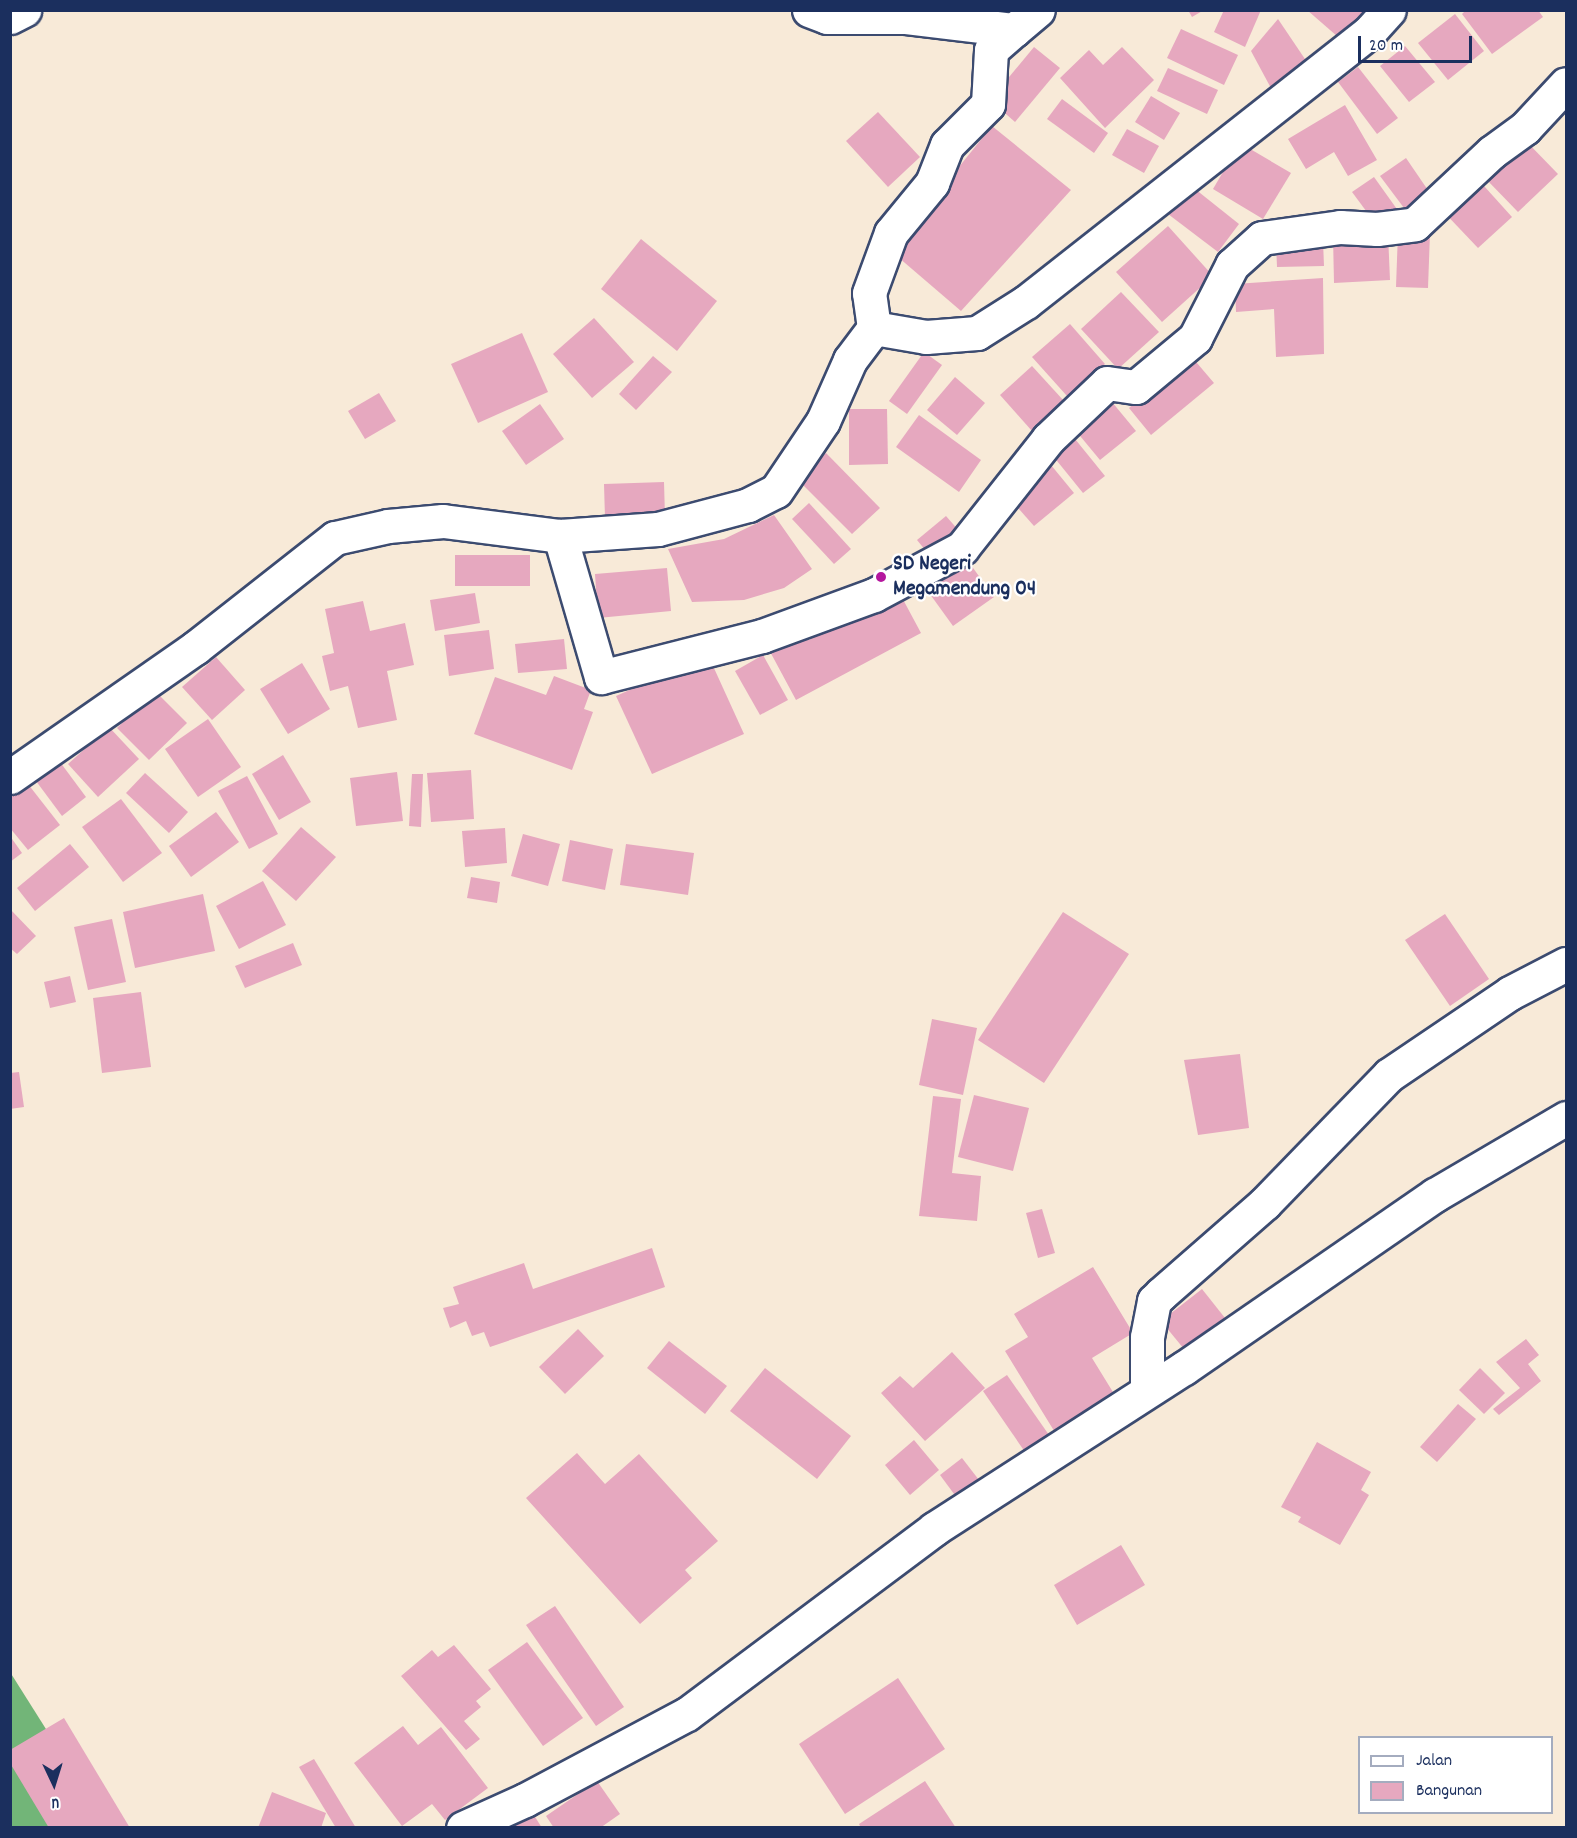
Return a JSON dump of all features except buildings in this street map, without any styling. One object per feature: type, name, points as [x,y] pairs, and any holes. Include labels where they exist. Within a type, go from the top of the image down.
[{"type":"street","points":[[10,17],[24,10]]},
{"type":"street","points":[[809,10],[827,17],[1026,20]]},
{"type":"street","points":[[874,328],[927,337],[977,333],[1045,287],[1370,31],[1389,10]]},
{"type":"street","points":[[10,777],[195,648],[336,538],[388,526],[443,521],[560,536],[658,529],[692,522],[748,505],[776,491],[824,421],[850,360],[874,328],[869,293],[891,233],[932,183],[947,145],[988,104],[991,50],[1026,20]]},
{"type":"street","points":[[560,536],[601,677],[762,636],[874,595],[962,548],[1048,439],[1107,383],[1136,387],[1195,338],[1232,265],[1262,238],[1340,227],[1377,229],[1415,224],[1492,152],[1525,128],[1566,84]]},
{"type":"street","points":[[1147,1390],[1147,1337],[1154,1301],[1265,1203],[1389,1075],[1510,993],[1566,964]]},
{"type":"street","points":[[464,1827],[525,1800],[687,1714],[934,1529],[1147,1390],[1435,1195],[1566,1118]]},
{"type":"green space","points":[[10,1672],[104,1821],[101,1827],[11,1827]]},
{"type":"place","name":"SD Negeri Megamendung 04","points":[[881,577]]}]
